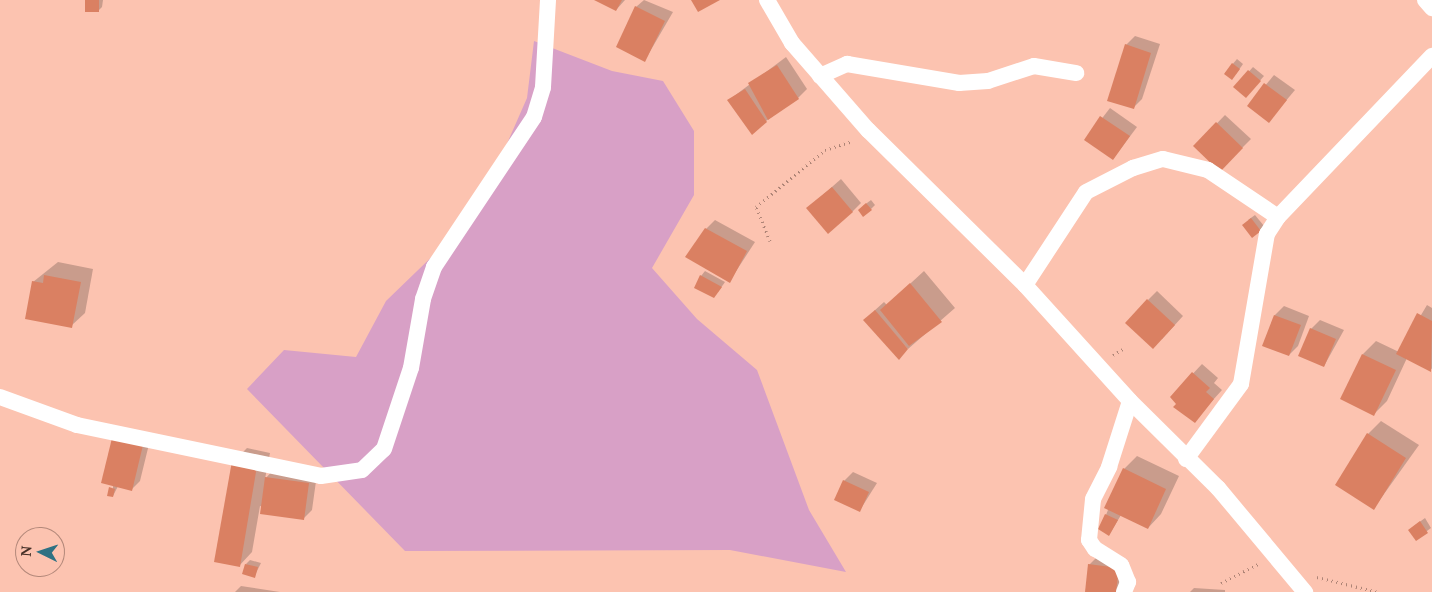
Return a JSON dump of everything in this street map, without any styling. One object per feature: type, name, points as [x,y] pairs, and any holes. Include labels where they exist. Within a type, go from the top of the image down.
[{"type":"street","points":[[0,397],[77,425],[321,476],[362,470],[384,449],[411,368],[423,299],[434,267],[534,117],[543,88],[548,0]]},
{"type":"street","points":[[767,0],[792,43],[868,130],[1025,285],[1130,401],[1186,459],[1218,488],[1281,567],[1306,592]]},
{"type":"street","points":[[1424,0],[1432,8]]},
{"type":"street","points":[[1186,459],[1242,384],[1258,276],[1267,234],[1278,217],[1432,56]]},
{"type":"street","points":[[820,76],[847,64],[959,83],[988,81],[1034,66],[1076,73]]},
{"type":"street","points":[[1025,285],[1086,192],[1133,168],[1164,159],[1208,170],[1278,217]]},
{"type":"street","points":[[1124,592],[1128,582],[1122,565],[1095,550],[1089,540],[1093,499],[1110,467],[1130,401]]},
{"type":"path","points":[[770,241],[756,207],[825,150],[851,142],[868,130]]},
{"type":"path","points":[[1221,583],[1256,564],[1281,567],[1378,592]]},
{"type":"shaded area","points":[[534,41],[612,71],[663,81],[694,131],[694,195],[652,268],[697,319],[757,370],[809,510],[846,572],[730,550],[405,551],[247,389],[284,350],[356,357],[386,301],[476,214],[527,98]]},
{"type":"building","points":[[85,0],[99,0],[99,12],[85,12]]},
{"type":"building","points":[[594,0],[622,0],[616,11]]},
{"type":"building","points":[[691,0],[720,0],[698,12]]},
{"type":"building","points":[[635,6],[665,21],[645,62],[616,47]]},
{"type":"building","points":[[1125,44],[1151,53],[1134,109],[1107,101]]},
{"type":"building","points":[[1232,63],[1240,69],[1232,80],[1224,74]]},
{"type":"building","points":[[777,65],[799,99],[768,120],[748,83]]},
{"type":"building","points":[[1248,70],[1261,81],[1246,98],[1233,87]]},
{"type":"building","points":[[1264,83],[1287,100],[1269,123],[1247,106]]},
{"type":"building","points":[[745,89],[767,122],[752,135],[727,100]]},
{"type":"building","points":[[1100,116],[1130,136],[1113,160],[1084,140]]},
{"type":"building","points":[[1216,122],[1243,148],[1220,172],[1193,146]]},
{"type":"building","points":[[832,187],[853,212],[828,234],[806,208]]},
{"type":"building","points":[[866,203],[872,210],[863,217],[858,210]]},
{"type":"building","points":[[1251,218],[1261,231],[1252,238],[1242,225]]},
{"type":"building","points":[[705,228],[747,251],[730,283],[685,257]]},
{"type":"building","points":[[44,275],[81,282],[72,328],[25,319],[32,281],[43,283]]},
{"type":"building","points":[[700,275],[722,287],[714,298],[694,288]]},
{"type":"building","points":[[910,283],[942,322],[909,346],[880,310]]},
{"type":"building","points":[[1147,299],[1175,325],[1153,349],[1125,323]]},
{"type":"building","points":[[875,310],[908,349],[899,360],[863,320]]},
{"type":"building","points":[[1417,313],[1432,321],[1431,372],[1396,354]]},
{"type":"building","points":[[1274,315],[1301,325],[1289,356],[1262,346]]},
{"type":"building","points":[[1310,328],[1336,339],[1324,367],[1298,356]]},
{"type":"building","points":[[1362,354],[1396,370],[1374,416],[1340,399]]},
{"type":"building","points":[[1192,372],[1210,388],[1206,392],[1214,399],[1195,423],[1173,407],[1176,404],[1170,397]]},
{"type":"building","points":[[1367,433],[1406,458],[1374,510],[1335,485]]},
{"type":"building","points":[[112,438],[143,445],[132,491],[101,483]]},
{"type":"building","points":[[232,461],[257,466],[240,567],[214,562]]},
{"type":"building","points":[[1123,468],[1166,489],[1148,529],[1104,508]]},
{"type":"building","points":[[265,477],[309,483],[304,520],[260,514]]},
{"type":"building","points":[[843,480],[869,492],[860,512],[834,500]]},
{"type":"building","points":[[109,487],[115,489],[113,497],[107,496]]},
{"type":"building","points":[[1105,514],[1118,520],[1109,536],[1098,529]]},
{"type":"building","points":[[1420,521],[1428,533],[1416,541],[1408,530]]},
{"type":"building","points":[[245,564],[258,567],[255,578],[242,574]]},
{"type":"building","points":[[1088,564],[1119,568],[1116,592],[1085,592]]}]
